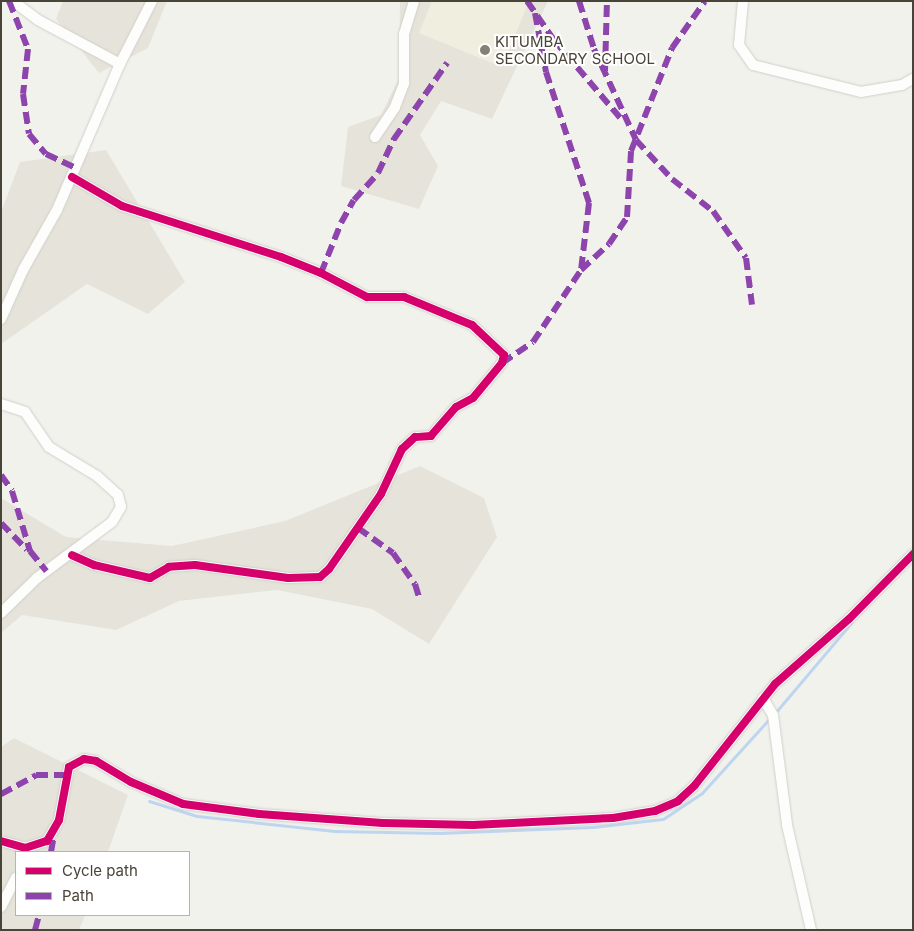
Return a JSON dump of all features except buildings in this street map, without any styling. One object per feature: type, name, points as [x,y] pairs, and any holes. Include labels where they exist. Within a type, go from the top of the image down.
[{"type":"street","points":[[13,1],[38,20],[120,64]]},
{"type":"street","points":[[1,319],[72,177],[120,64],[152,1]]},
{"type":"street","points":[[375,137],[395,107],[404,83],[404,34],[414,1]]},
{"type":"street","points":[[743,1],[739,45],[753,65],[862,92],[902,85],[913,79]]},
{"type":"street","points":[[72,177],[122,206],[272,254],[321,273],[366,297],[404,298],[472,325],[504,355],[502,363],[473,398],[456,406],[431,436],[415,437],[402,449],[381,494],[329,569],[320,577],[288,578],[195,565],[168,567],[150,578],[94,566],[72,554]]},
{"type":"street","points":[[1,404],[26,412],[38,435],[53,450],[89,470],[118,494],[121,501],[119,514],[72,554],[37,578],[1,612]]},
{"type":"street","points":[[1,840],[24,850],[47,841],[54,834],[66,774],[74,762],[84,759],[96,761],[131,782],[183,804],[267,814],[473,825],[588,820],[655,810],[678,801],[695,785],[775,684],[850,619],[913,554]]},
{"type":"street","points":[[763,698],[773,715],[787,826],[811,930]]},
{"type":"street","points":[[1,907],[15,880]]},
{"type":"shaded area","points":[[63,1],[167,1],[148,48],[99,73],[56,19]]},
{"type":"shaded area","points":[[400,1],[548,1],[492,119],[441,101],[420,135],[438,166],[419,209],[341,186],[348,127],[381,115],[399,78]]},
{"type":"shaded area","name":"KITUMBA SECONDARY SCHOOL","points":[[432,1],[529,1],[502,67],[419,33]]},
{"type":"shaded area","points":[[106,150],[185,282],[148,314],[87,284],[1,344],[1,212],[20,162]]},
{"type":"shaded area","points":[[420,466],[484,498],[497,537],[429,644],[372,609],[277,590],[179,601],[116,630],[22,615],[1,633],[1,498],[66,537],[172,546],[285,521]]},
{"type":"shaded area","points":[[14,738],[128,795],[108,851],[15,851],[15,916],[85,916],[79,930],[1,930],[1,747]]},
{"type":"waterway","points":[[775,713],[852,622]]},
{"type":"waterway","points":[[149,801],[197,816],[334,831],[439,833],[593,827],[663,819],[702,793],[771,717]]},
{"type":"marked path","points":[[9,1],[28,49],[23,94],[29,134],[46,154],[76,168]]},
{"type":"marked path","points":[[527,1],[554,40],[622,120]]},
{"type":"marked path","points":[[579,1],[594,49],[636,140],[672,179],[713,211],[746,258],[752,305]]},
{"type":"marked path","points":[[605,71],[607,1]]},
{"type":"marked path","points":[[502,363],[533,342],[581,270],[609,244],[627,217],[631,151],[672,48],[705,1]]},
{"type":"marked path","points":[[535,13],[546,72],[589,203],[581,270]]},
{"type":"marked path","points":[[321,273],[341,223],[354,200],[378,173],[394,139],[447,63]]},
{"type":"marked path","points":[[1,475],[12,491],[30,551],[46,571]]},
{"type":"marked path","points":[[1,523],[27,550]]},
{"type":"marked path","points":[[358,528],[393,553],[415,584],[420,600]]},
{"type":"marked path","points":[[1,794],[36,775],[66,775]]},
{"type":"marked path","points":[[51,851],[54,835]]},
{"type":"marked path","points":[[35,930],[39,916]]},
{"type":"cycle path","points":[[72,177],[122,206],[281,257],[321,273],[367,297],[404,297],[472,325],[504,355],[502,363],[473,398],[456,407],[431,436],[415,437],[402,449],[381,494],[329,569],[320,577],[288,578],[195,565],[169,567],[150,578],[94,565],[72,555]]},
{"type":"cycle path","points":[[1,841],[25,848],[47,841],[59,820],[69,767],[84,759],[96,761],[131,782],[183,804],[259,814],[383,823],[473,825],[613,818],[655,811],[678,801],[695,785],[775,684],[849,619],[913,554]]},
{"type":"place","name":"KITUMBA SECONDARY SCHOOL","points":[[485,50]]}]
